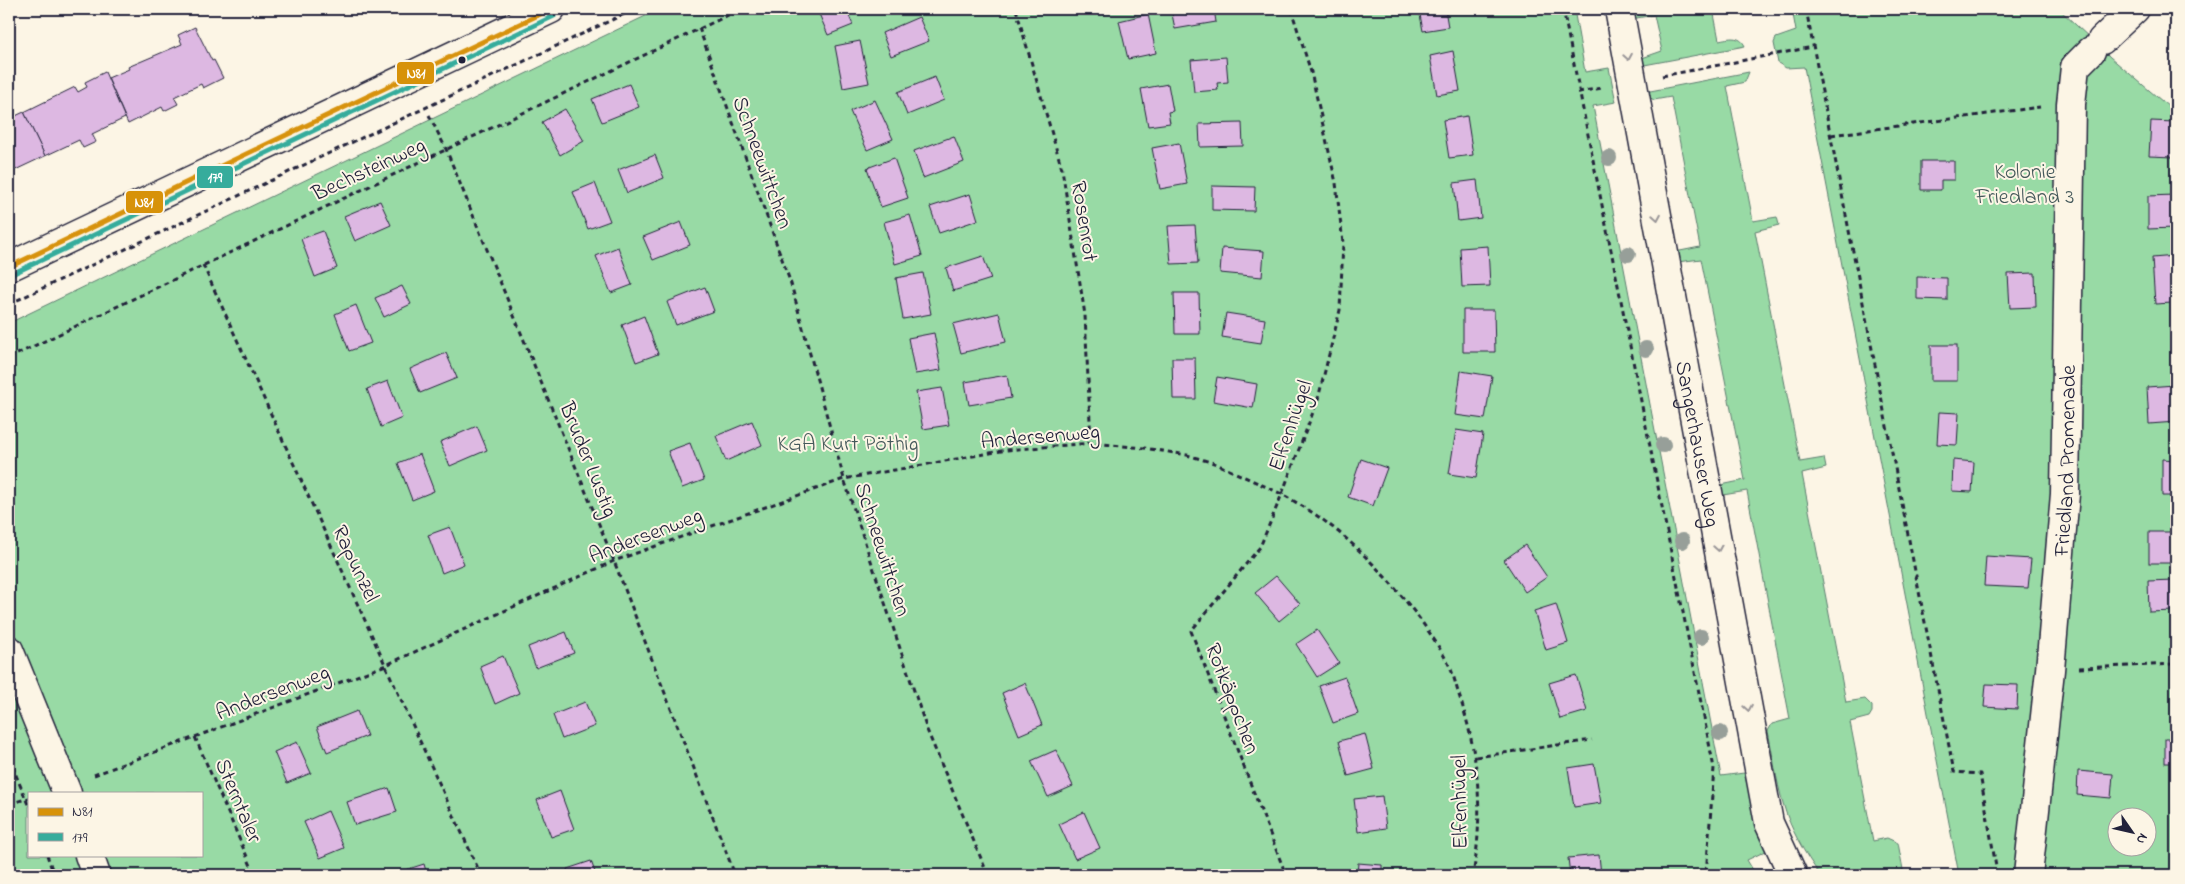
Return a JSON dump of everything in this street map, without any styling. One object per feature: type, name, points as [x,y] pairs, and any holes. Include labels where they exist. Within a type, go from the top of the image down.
[{"type":"street","name":"Sangerhauser Weg","points":[[1619,9],[1769,823],[1794,875]]},
{"type":"street","name":"Friedland Promenade","points":[[2028,875],[2050,670],[2065,494],[2071,104],[2076,67],[2096,45],[2135,9]]},
{"type":"street","points":[[9,268],[542,11]]},
{"type":"street","points":[[9,650],[66,789]]},
{"type":"street","points":[[89,856],[96,875]]},
{"type":"path","points":[[9,304],[635,9]]},
{"type":"path","name":"Bechsteinweg","points":[[9,358],[741,9]]},
{"type":"path","name":"Rosenrot","points":[[1016,9],[1062,169],[1085,315],[1091,443]]},
{"type":"path","name":"Elfenhügel","points":[[1291,9],[1311,72],[1336,183],[1343,243],[1340,310],[1318,399],[1282,494],[1328,524],[1403,597],[1450,667],[1468,719],[1476,758],[1479,804],[1478,851],[1473,875]]},
{"type":"path","points":[[1563,9],[1714,768],[1706,875]]},
{"type":"path","points":[[1806,9],[1954,772],[1980,774],[1998,875]]},
{"type":"path","name":"Schneewittchen","points":[[699,28],[791,284],[844,479],[927,730],[988,875]]},
{"type":"path","points":[[1578,92],[1814,47]]},
{"type":"path","points":[[1831,134],[2071,104]]},
{"type":"path","name":"Bruder Lustig","points":[[429,115],[446,149],[614,561],[735,875]]},
{"type":"path","name":"Rapunzel","points":[[203,265],[481,875]]},
{"type":"path","name":"Andersenweg","points":[[66,789],[195,737],[386,665],[614,561],[844,479],[1008,450],[1091,443],[1144,448],[1187,455],[1222,466],[1282,494]]},
{"type":"path","name":"Rotkäppchen","points":[[1282,494],[1260,547],[1191,631],[1286,875]]},
{"type":"path","points":[[2050,670],[2176,664]]},
{"type":"path","name":"Sterntaler","points":[[195,737],[254,875]]},
{"type":"path","points":[[1476,758],[1592,740]]},
{"type":"path","points":[[9,758],[27,798],[9,804]]},
{"type":"path","points":[[47,856],[54,875]]},
{"type":"green space","name":"KGA Kurt Pöthig","points":[[660,9],[1574,9],[1585,72],[1609,68],[1616,102],[1593,106],[1721,776],[1744,773],[1768,850],[1747,860],[1756,875],[9,875],[9,323]]},
{"type":"green space","points":[[1629,9],[1713,9],[1719,40],[1737,39],[1745,46],[1639,66],[1642,58],[1662,51],[1654,15],[1631,19]]},
{"type":"green space","name":"Kolonie Friedland 3","points":[[1792,9],[2059,9],[2110,57],[2176,113],[2176,875],[1959,875],[1804,67],[1786,68],[1778,63],[1774,43],[1776,38],[1796,31]]},
{"type":"green space","points":[[1749,72],[1745,82],[1727,86],[1753,221],[1777,217],[1779,225],[1755,231],[1800,462],[1824,458],[1826,468],[1802,474],[1846,702],[1865,699],[1872,706],[1872,712],[1869,717],[1850,722],[1873,841],[1887,838],[1898,843],[1904,875],[1820,875],[1798,841],[1786,813],[1778,785],[1768,731],[1772,724],[1790,719],[1747,491],[1723,495],[1721,485],[1745,480],[1701,259],[1677,262],[1675,252],[1700,247],[1671,97],[1654,100],[1647,96],[1645,92]]},
{"type":"building","points":[[817,9],[846,9],[853,25],[828,35]]},
{"type":"building","points":[[1171,9],[1214,9],[1216,22],[1175,29]]},
{"type":"building","points":[[1419,9],[1445,9],[1448,27],[1423,31]]},
{"type":"building","points":[[1148,14],[1156,53],[1128,59],[1119,21]]},
{"type":"building","points":[[919,17],[929,41],[891,56],[882,33]]},
{"type":"building","points":[[195,27],[223,78],[203,88],[201,84],[174,97],[178,104],[164,111],[162,107],[128,124],[108,78],[129,69],[128,67],[182,44],[178,35]]},
{"type":"building","points":[[860,41],[869,83],[843,88],[835,46]]},
{"type":"building","points":[[1453,51],[1460,91],[1437,95],[1430,56]]},
{"type":"building","points":[[1226,57],[1228,82],[1217,83],[1218,90],[1194,92],[1191,60]]},
{"type":"building","points":[[105,72],[125,118],[92,134],[96,142],[83,148],[79,140],[45,156],[24,112],[75,87],[78,92],[87,87],[85,82]]},
{"type":"building","points":[[935,77],[944,100],[907,115],[898,92]]},
{"type":"building","points":[[629,84],[639,107],[602,122],[592,99]]},
{"type":"building","points":[[1168,84],[1173,111],[1168,112],[1170,123],[1148,126],[1141,89]]},
{"type":"building","points":[[875,100],[893,139],[867,150],[850,111]]},
{"type":"building","points":[[565,109],[584,141],[560,155],[542,122]]},
{"type":"building","points":[[24,112],[45,156],[11,172],[15,181],[9,184],[9,119]]},
{"type":"building","points":[[1467,116],[1473,155],[1449,158],[1443,120]]},
{"type":"building","points":[[2151,121],[2175,122],[2173,157],[2149,156]]},
{"type":"building","points":[[1242,123],[1243,146],[1200,147],[1199,124]]},
{"type":"building","points":[[954,136],[964,162],[923,178],[914,151]]},
{"type":"building","points":[[1179,143],[1187,184],[1160,189],[1152,148]]},
{"type":"building","points":[[655,155],[664,178],[627,193],[618,170]]},
{"type":"building","points":[[894,158],[908,198],[881,207],[867,168]]},
{"type":"building","points":[[1921,161],[1954,161],[1954,180],[1941,180],[1941,190],[1921,190]]},
{"type":"building","points":[[1477,180],[1481,218],[1458,221],[1454,183]]},
{"type":"building","points":[[595,183],[610,221],[588,229],[573,192]]},
{"type":"building","points":[[1212,186],[1255,187],[1254,211],[1212,210]]},
{"type":"building","points":[[970,194],[978,220],[939,233],[930,207]]},
{"type":"building","points":[[2174,195],[2174,228],[2148,229],[2148,196]]},
{"type":"building","points":[[380,201],[391,225],[355,241],[344,216]]},
{"type":"building","points":[[910,215],[922,256],[895,264],[884,222]]},
{"type":"building","points":[[681,222],[690,245],[653,260],[643,237]]},
{"type":"building","points":[[1195,225],[1198,263],[1171,264],[1168,226]]},
{"type":"building","points":[[323,231],[337,268],[315,277],[301,239]]},
{"type":"building","points":[[1488,246],[1490,286],[1462,287],[1460,248]]},
{"type":"building","points":[[618,247],[632,285],[611,293],[596,256]]},
{"type":"building","points":[[1222,248],[1264,251],[1262,277],[1220,273]]},
{"type":"building","points":[[983,256],[991,279],[953,291],[946,268]]},
{"type":"building","points":[[2176,256],[2176,308],[2173,308],[2172,303],[2155,304],[2152,258]]},
{"type":"building","points":[[923,273],[931,314],[903,319],[896,278]]},
{"type":"building","points":[[2035,273],[2036,307],[2010,308],[2008,274]]},
{"type":"building","points":[[1917,277],[1947,278],[1947,300],[1917,299]]},
{"type":"building","points":[[402,286],[411,304],[384,317],[375,298]]},
{"type":"building","points":[[705,287],[714,311],[676,325],[667,302]]},
{"type":"building","points":[[1174,293],[1199,293],[1200,334],[1175,334]]},
{"type":"building","points":[[356,305],[371,343],[349,351],[335,314]]},
{"type":"building","points":[[1463,310],[1494,310],[1495,352],[1463,352]]},
{"type":"building","points":[[999,313],[1006,342],[961,353],[953,324]]},
{"type":"building","points":[[1226,313],[1265,319],[1261,343],[1222,337]]},
{"type":"building","points":[[644,316],[658,354],[636,362],[622,325]]},
{"type":"building","points":[[934,333],[941,370],[915,374],[908,338]]},
{"type":"building","points":[[1931,345],[1957,345],[1957,381],[1931,381]]},
{"type":"building","points":[[446,353],[457,378],[420,393],[410,369]]},
{"type":"building","points":[[1172,358],[1195,358],[1196,399],[1173,399]]},
{"type":"building","points":[[1461,371],[1492,376],[1485,419],[1455,415]]},
{"type":"building","points":[[1007,375],[1011,398],[969,405],[965,382]]},
{"type":"building","points":[[1217,377],[1257,384],[1253,408],[1213,401]]},
{"type":"building","points":[[388,381],[402,418],[381,427],[367,389]]},
{"type":"building","points":[[2175,385],[2176,422],[2149,424],[2147,387]]},
{"type":"building","points":[[942,388],[949,425],[923,429],[916,392]]},
{"type":"building","points":[[1939,412],[1959,413],[1957,445],[1937,444]]},
{"type":"building","points":[[752,421],[762,445],[726,461],[716,436]]},
{"type":"building","points":[[477,426],[487,450],[450,466],[440,442]]},
{"type":"building","points":[[1456,430],[1483,434],[1476,478],[1449,474]]},
{"type":"building","points":[[690,443],[704,480],[682,488],[668,451]]},
{"type":"building","points":[[420,454],[434,491],[412,500],[398,463]]},
{"type":"building","points":[[1361,459],[1387,468],[1373,506],[1348,497]]},
{"type":"building","points":[[2162,459],[2176,460],[2176,496],[2162,496]]},
{"type":"building","points":[[1953,460],[1974,462],[1972,492],[1952,491]]},
{"type":"building","points":[[450,527],[464,564],[442,573],[428,535]]},
{"type":"building","points":[[2149,532],[2174,532],[2174,563],[2149,563]]},
{"type":"building","points":[[1525,545],[1547,577],[1525,592],[1504,560]]},
{"type":"building","points":[[1986,556],[2031,559],[2028,588],[1984,586]]},
{"type":"building","points":[[1276,576],[1300,604],[1279,621],[1255,593]]},
{"type":"building","points":[[2173,580],[2174,611],[2149,612],[2148,581]]},
{"type":"building","points":[[1556,604],[1568,643],[1546,650],[1534,611]]},
{"type":"building","points":[[1317,630],[1339,663],[1317,677],[1296,644]]},
{"type":"building","points":[[566,632],[574,653],[536,668],[528,647]]},
{"type":"building","points":[[503,656],[519,693],[495,704],[480,666]]},
{"type":"building","points":[[1576,675],[1587,711],[1560,719],[1549,683]]},
{"type":"building","points":[[1345,677],[1358,714],[1333,723],[1319,686]]},
{"type":"building","points":[[1025,683],[1042,725],[1019,735],[1002,693]]},
{"type":"building","points":[[1986,684],[2018,685],[2017,709],[1984,707]]},
{"type":"building","points":[[585,702],[595,726],[562,739],[553,715]]},
{"type":"building","points":[[357,711],[367,736],[327,752],[317,727]]},
{"type":"building","points":[[1365,734],[1374,769],[1348,776],[1339,741]]},
{"type":"building","points":[[2165,739],[2176,739],[2176,763],[2165,763]]},
{"type":"building","points":[[297,742],[311,773],[287,783],[274,752]]},
{"type":"building","points":[[1056,750],[1073,786],[1048,797],[1031,761]]},
{"type":"building","points":[[1594,764],[1601,803],[1574,807],[1568,768]]},
{"type":"building","points":[[2078,771],[2113,774],[2111,798],[2077,795]]},
{"type":"building","points":[[389,788],[397,812],[355,825],[347,802]]},
{"type":"building","points":[[560,791],[574,829],[551,837],[537,800]]},
{"type":"building","points":[[1382,796],[1386,828],[1358,832],[1354,799]]},
{"type":"building","points":[[328,811],[344,848],[320,858],[304,822]]},
{"type":"building","points":[[1084,812],[1100,848],[1075,859],[1059,824]]},
{"type":"building","points":[[1599,855],[1601,875],[1570,875],[1568,858]]},
{"type":"building","points":[[591,861],[596,875],[569,875],[567,869]]},
{"type":"building","points":[[1358,863],[1382,865],[1382,875],[1357,875]]},
{"type":"building","points":[[424,864],[427,875],[390,875]]},
{"type":"transit line","name":"N81","points":[[9,267],[551,9]]},
{"type":"transit line","name":"179","points":[[12,274],[554,16]]}]
